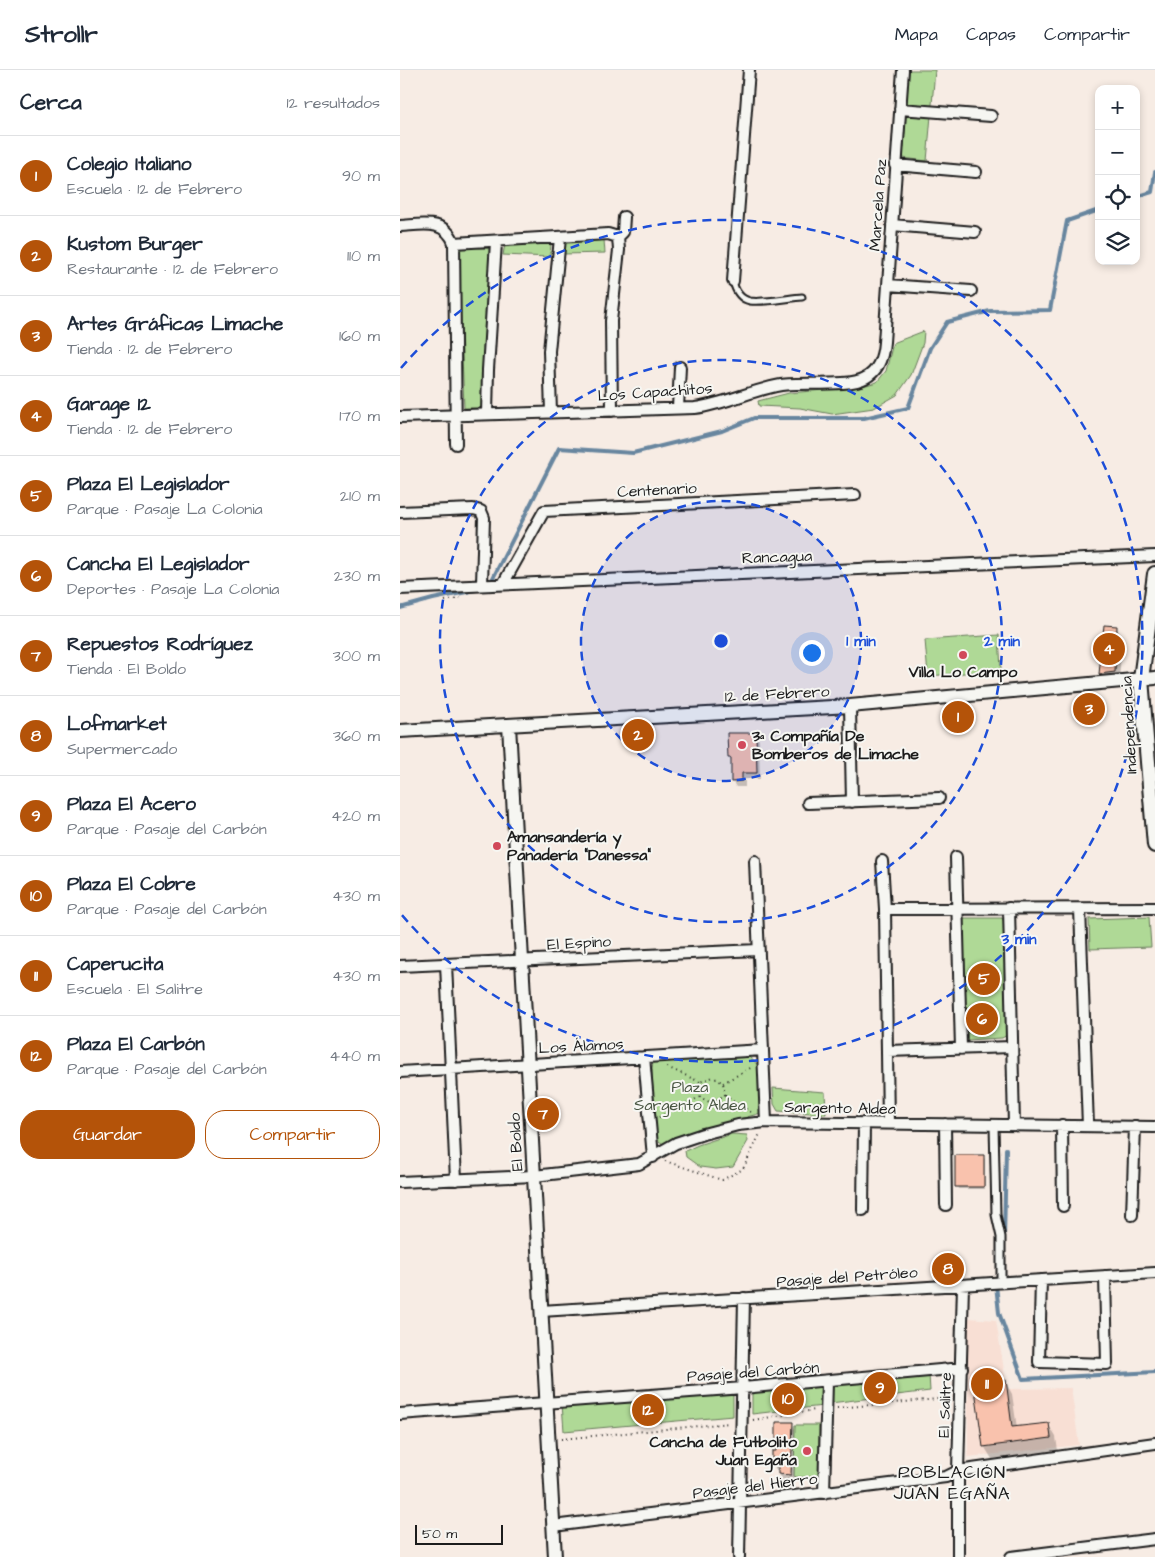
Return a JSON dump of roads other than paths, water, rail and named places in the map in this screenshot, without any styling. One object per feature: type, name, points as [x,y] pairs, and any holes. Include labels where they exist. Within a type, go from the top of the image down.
[{"type":"main road","name":"Independencia","points":[[1155,574],[1148,679],[1155,845]]},
{"type":"street","points":[[733,281],[749,70]]},
{"type":"street","name":"Marcela Paz","points":[[884,342],[903,70]]},
{"type":"street","points":[[900,109],[990,116]]},
{"type":"street","points":[[895,165],[976,172]]},
{"type":"street","points":[[612,411],[612,322],[619,250],[618,237],[623,232],[624,218]]},
{"type":"street","points":[[400,226],[433,224],[440,226],[449,233],[454,243],[456,444]]},
{"type":"street","points":[[892,225],[975,232]]},
{"type":"street","points":[[454,243],[608,234],[618,237]]},
{"type":"street","points":[[551,412],[549,352],[560,238]]},
{"type":"street","points":[[488,414],[488,370],[496,242]]},
{"type":"street","points":[[888,285],[971,291]]},
{"type":"street","name":"Los Capachitos","points":[[400,417],[612,411],[709,406],[780,385],[858,381],[864,379],[874,371],[882,358],[884,342]]},
{"type":"street","points":[[678,408],[680,367]]},
{"type":"street","name":"Centenario","points":[[491,584],[544,511],[855,494]]},
{"type":"street","points":[[400,512],[473,509],[481,511],[484,518],[491,584]]},
{"type":"street","name":"Rancagua","points":[[400,589],[1155,556]]},
{"type":"street","name":"12 de Febrero","points":[[400,731],[850,706],[1148,679]]},
{"type":"street","points":[[850,706],[852,802]]},
{"type":"street","name":"El Boldo","points":[[509,725],[555,1557]]},
{"type":"street","points":[[808,803],[939,798]]},
{"type":"street","points":[[956,857],[961,1049]]},
{"type":"street","points":[[755,861],[766,1122]]},
{"type":"street","points":[[882,861],[885,909],[888,1124]]},
{"type":"street","points":[[1009,908],[1014,1125]]},
{"type":"street","points":[[885,909],[1155,908]]},
{"type":"street","points":[[1080,909],[1088,1126]]},
{"type":"street","name":"El Espino","points":[[400,966],[758,950]]},
{"type":"street","points":[[446,964],[456,1180]]},
{"type":"street","points":[[887,1051],[1012,1047]]},
{"type":"street","name":"Los Álamos","points":[[400,1072],[763,1050]]},
{"type":"street","points":[[644,1057],[653,1157]]},
{"type":"street","name":"Sargento Aldea","points":[[400,1182],[534,1176],[639,1164],[676,1143],[703,1134],[738,1125],[766,1122],[1155,1126]]},
{"type":"street","points":[[863,1210],[864,1123]]},
{"type":"street","points":[[945,1124],[946,1205]]},
{"type":"street","points":[[994,1125],[996,1215],[1001,1237],[998,1283]]},
{"type":"street","points":[[1062,1126],[1063,1206]]},
{"type":"street","points":[[1132,1215],[1135,1126]]},
{"type":"street","name":"Pasaje del Petróleo","points":[[541,1311],[1155,1273]]},
{"type":"street","points":[[1041,1280],[1039,1362],[1107,1364],[1105,1276]]},
{"type":"street","name":"El Salitre","points":[[958,1557],[958,1470],[963,1285]]},
{"type":"street","points":[[740,1557],[744,1298]]},
{"type":"street","name":"Pasaje del Carbón","points":[[400,1414],[743,1388],[962,1368]]},
{"type":"street","points":[[824,1492],[827,1381]]},
{"type":"street","name":"Pasaje del Hierro","points":[[553,1526],[946,1477],[958,1470],[1155,1443]]},
{"type":"street","points":[[1011,1557],[1155,1540]]},
{"type":"lane","points":[[733,281],[738,292],[752,301],[802,297]]},
{"type":"waterway","points":[[1140,196],[1152,192],[1155,172]]},
{"type":"waterway","points":[[490,584],[559,448],[633,453],[722,431],[754,418],[864,418],[908,408],[930,348],[947,322],[990,311],[1050,310],[1067,221],[1095,211]]},
{"type":"waterway","points":[[400,608],[476,590]]},
{"type":"waterway","points":[[1004,1239],[1006,1149]]},
{"type":"waterway","points":[[996,1285],[999,1313],[1023,1379],[1155,1372]]},
{"type":"place","name":"Garage 12","points":[[1109,649]]},
{"type":"place","name":"Villa Lo Campo","points":[[963,655]]},
{"type":"place","name":"Artes Gráficas Limache","points":[[1089,709]]},
{"type":"place","name":"Colegio Italiano","points":[[958,717]]},
{"type":"place","name":"Kustom Burger","points":[[638,735]]},
{"type":"place","name":"3ª Compañía De Bomberos de Limache","points":[[742,745]]},
{"type":"place","name":"Amansandería y Panadería \"Danessa\"","points":[[497,846]]},
{"type":"place","name":"Plaza El Legislador","points":[[984,979]]},
{"type":"place","name":"Cancha El Legislador","points":[[982,1019]]},
{"type":"place","name":"Repuestos Rodríguez","points":[[543,1114]]},
{"type":"place","name":"Lofmarket","points":[[948,1269]]},
{"type":"place","name":"Caperucita","points":[[987,1384]]},
{"type":"place","name":"Plaza El Acero","points":[[880,1388]]},
{"type":"place","name":"Plaza El Cobre","points":[[788,1399]]},
{"type":"place","name":"Plaza El Carbón","points":[[648,1410]]},
{"type":"place","name":"Cancha de Futbolito Juan Egaña","points":[[807,1451]]},
{"type":"district","name":"POBLACIÓN JUAN EGAÑA","points":[[952,1482]]},
{"type":"park label","name":"Plaza Sargento Aldea","points":[[690,1096]]}]
